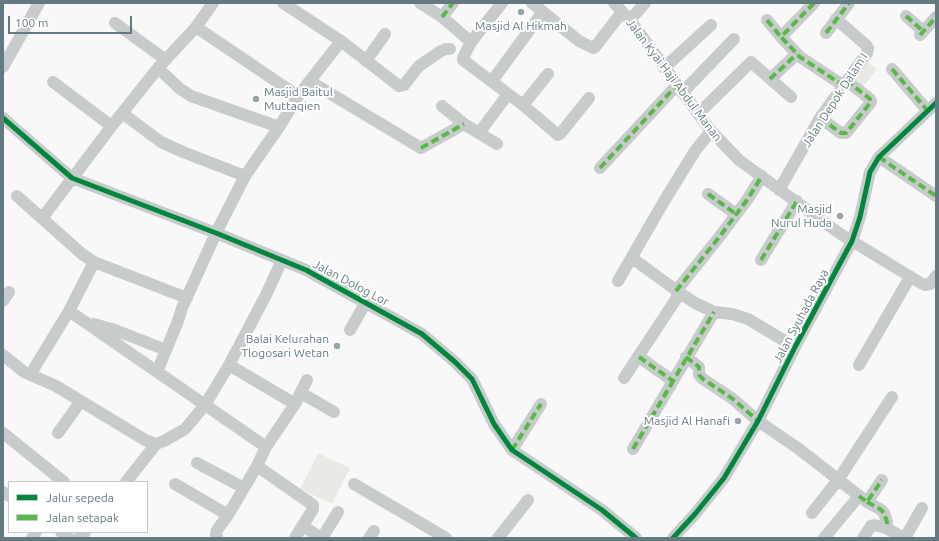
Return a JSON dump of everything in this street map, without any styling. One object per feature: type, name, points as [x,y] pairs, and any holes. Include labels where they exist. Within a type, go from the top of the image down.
[{"type":"street","points":[[3,67],[40,3]]},
{"type":"street","points":[[43,217],[122,113],[162,64],[196,27],[213,3]]},
{"type":"street","points":[[283,3],[341,41],[396,85],[402,87],[419,66],[441,51],[450,49]]},
{"type":"street","points":[[420,3],[442,18],[471,42]]},
{"type":"street","points":[[442,18],[453,3]]},
{"type":"street","points":[[502,3],[471,42],[463,57],[463,60],[523,105],[558,135],[560,135],[589,98]]},
{"type":"street","points":[[532,3],[542,13],[579,41],[593,48],[622,12],[645,3]]},
{"type":"street","points":[[781,37],[814,3]]},
{"type":"street","points":[[826,32],[849,3]]},
{"type":"street","name":"Jalan Kyai Haji Abdul Manan","points":[[622,12],[711,132],[739,160],[852,241],[926,286],[935,279]]},
{"type":"street","points":[[492,81],[542,13]]},
{"type":"street","points":[[906,16],[922,33],[936,17]]},
{"type":"street","name":"Jalan Depok Dalam I","points":[[779,190],[820,118],[867,53],[868,48],[866,45],[836,19]]},
{"type":"street","points":[[766,20],[797,54],[870,99],[871,102],[846,134],[841,134],[820,118]]},
{"type":"street","points":[[115,23],[162,64],[179,88],[191,96],[279,127]]},
{"type":"street","points":[[664,68],[711,25]]},
{"type":"street","points":[[196,27],[298,96]]},
{"type":"street","points":[[366,61],[385,34]]},
{"type":"street","points":[[600,168],[680,89],[734,39]]},
{"type":"street","points":[[157,372],[187,298],[216,233],[245,176],[279,127],[298,96],[311,82],[341,41]]},
{"type":"street","points":[[770,80],[797,54]]},
{"type":"street","points":[[698,114],[751,62],[770,80],[792,97]]},
{"type":"street","points":[[892,69],[932,106]]},
{"type":"street","points":[[523,105],[548,74]]},
{"type":"street","points":[[53,82],[110,124],[111,127]]},
{"type":"street","points":[[311,82],[421,148],[464,124]]},
{"type":"street","points":[[479,133],[508,94]]},
{"type":"street","points":[[442,106],[464,124],[497,144]]},
{"type":"street","name":"Jalan Syuhada Raya","points":[[673,538],[695,514],[724,478],[758,421],[795,347],[852,241],[860,217],[870,172],[878,157],[932,106]]},
{"type":"street","points":[[122,113],[161,142],[245,176]]},
{"type":"street","name":"Jalan Dolog Lor","points":[[3,118],[72,178],[216,233],[306,270],[422,334],[455,362],[472,379],[494,424],[512,450],[602,510],[636,538]]},
{"type":"street","points":[[618,281],[695,151],[711,132]]},
{"type":"street","points":[[878,157],[936,196]]},
{"type":"street","points":[[624,378],[639,358],[678,292],[736,214],[762,176]]},
{"type":"street","points":[[708,194],[736,214]]},
{"type":"street","points":[[17,196],[43,217],[82,254],[94,262],[187,298]]},
{"type":"street","points":[[761,260],[796,201]]},
{"type":"street","points":[[632,258],[678,292],[714,312],[732,314],[748,319],[795,347]]},
{"type":"street","points":[[127,481],[156,444],[185,429],[205,406],[266,295],[282,260]]},
{"type":"street","points":[[30,375],[69,311],[94,262]]},
{"type":"street","points":[[859,365],[910,276]]},
{"type":"street","points":[[350,330],[366,302]]},
{"type":"street","points":[[69,311],[205,406],[266,446]]},
{"type":"street","points":[[633,449],[686,357],[714,312]]},
{"type":"street","points":[[85,321],[115,330],[166,350]]},
{"type":"street","points":[[3,355],[15,366],[30,375],[56,386],[145,440],[156,444]]},
{"type":"street","points":[[686,357],[699,366],[699,375],[703,379],[733,399],[758,421],[863,499],[880,509],[887,522],[881,527]]},
{"type":"street","points":[[639,358],[673,381]]},
{"type":"street","points":[[228,365],[298,399],[334,412]]},
{"type":"street","points":[[217,538],[216,534],[218,530],[257,466],[266,446],[298,399],[307,380]]},
{"type":"street","points":[[812,513],[838,480],[892,397]]},
{"type":"street","points":[[58,433],[81,401]]},
{"type":"street","points":[[512,450],[542,404]]},
{"type":"street","points":[[3,434],[63,481]]},
{"type":"street","points":[[197,463],[244,488]]},
{"type":"street","points":[[257,466],[313,505],[313,509],[295,538]]},
{"type":"street","points":[[824,538],[882,480]]},
{"type":"street","points":[[175,484],[228,515]]},
{"type":"street","points":[[354,484],[446,538]]},
{"type":"street","points":[[498,538],[528,500]]},
{"type":"street","points":[[863,538],[871,526],[881,527],[904,538],[922,508]]},
{"type":"street","points":[[303,526],[322,538],[338,512]]},
{"type":"shaded area","points":[[866,61],[877,69],[862,88],[852,80]]},
{"type":"shaded area","points":[[318,453],[350,468],[332,504],[300,489]]},
{"type":"marked path","points":[[442,17],[453,3]]},
{"type":"marked path","points":[[814,3],[781,37],[800,57],[844,86]]},
{"type":"marked path","points":[[826,33],[849,3]]},
{"type":"marked path","points":[[906,16],[923,31]]},
{"type":"marked path","points":[[920,35],[936,17]]},
{"type":"marked path","points":[[767,20],[781,37]]},
{"type":"marked path","points":[[770,79],[797,54]]},
{"type":"marked path","points":[[892,69],[927,110]]},
{"type":"marked path","points":[[820,118],[841,133],[846,133],[871,102],[870,99],[847,81]]},
{"type":"marked path","points":[[600,168],[677,85]]},
{"type":"marked path","points":[[421,148],[464,124]]},
{"type":"marked path","points":[[879,157],[936,196]]},
{"type":"marked path","points":[[676,291],[747,200],[762,176]]},
{"type":"marked path","points":[[708,194],[736,214]]},
{"type":"marked path","points":[[761,260],[797,201]]},
{"type":"marked path","points":[[639,357],[673,381],[714,312]]},
{"type":"marked path","points":[[686,357],[699,367],[699,375],[703,379],[733,399],[758,421]]},
{"type":"marked path","points":[[633,449],[673,381]]},
{"type":"marked path","points":[[512,450],[541,404]]},
{"type":"marked path","points":[[859,496],[867,502],[882,480]]},
{"type":"marked path","points":[[867,502],[884,513],[887,522],[886,528]]},
{"type":"cycle path","points":[[673,538],[695,514],[724,478],[758,421],[795,347],[852,241],[860,217],[870,172],[879,157],[936,103]]},
{"type":"cycle path","points":[[3,118],[72,178],[216,233],[306,270],[422,334],[455,362],[472,379],[494,424],[512,450],[602,510],[636,538]]},
{"type":"place","name":"Masjid Al Hikmah","points":[[521,12]]},
{"type":"place","name":"Masjid Baitul Muttaqien","points":[[256,99]]},
{"type":"place","name":"Masjid Nurul Huda","points":[[840,216]]},
{"type":"place","name":"Balai Kelurahan Tlogosari Wetan","points":[[337,346]]},
{"type":"place","name":"Masjid Al Hanafi","points":[[738,421]]}]
